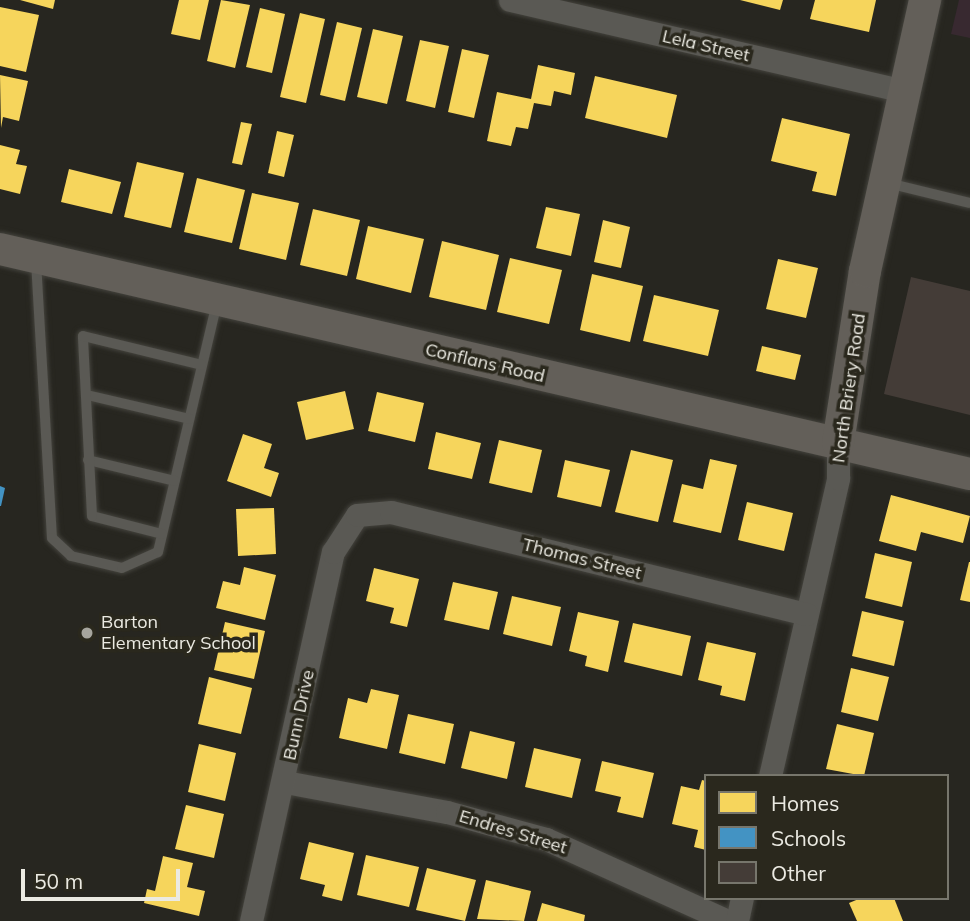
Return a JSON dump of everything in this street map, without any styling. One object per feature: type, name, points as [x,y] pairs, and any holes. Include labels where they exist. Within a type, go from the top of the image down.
[{"type":"main road","name":"North Briery Road","points":[[838,443],[865,271],[925,0]]},
{"type":"main road","name":"Conflans Road","points":[[0,250],[970,474]]},
{"type":"street","name":"Lela Street","points":[[509,0],[903,91]]},
{"type":"street","name":"North Briery Road","points":[[770,774],[838,478],[838,443]]},
{"type":"street","name":"Thomas Street","points":[[357,515],[391,512],[807,614]]},
{"type":"street","name":"Bunn Drive","points":[[251,921],[285,782],[333,552],[357,515]]},
{"type":"street","name":"Endres Street","points":[[285,782],[447,812],[546,839],[728,921]]},
{"type":"street","points":[[737,921],[742,900]]},
{"type":"lane","points":[[884,183],[970,203]]},
{"type":"lane","points":[[35,258],[52,538],[71,556],[122,568],[158,552],[218,302]]},
{"type":"lane","points":[[162,534],[92,516],[82,336],[202,365]]},
{"type":"lane","points":[[87,395],[189,419]]},
{"type":"lane","points":[[88,460],[175,481]]},
{"type":"shaded area","points":[[959,0],[970,0],[970,38],[951,34]]},
{"type":"building: Homes","points":[[20,0],[55,0],[53,9]]},
{"type":"building: Homes","points":[[179,0],[209,0],[200,40],[171,34]]},
{"type":"building: Homes","points":[[221,0],[250,5],[235,68],[207,61]]},
{"type":"building: Homes","points":[[740,0],[783,0],[780,10]]},
{"type":"building: Homes","points":[[815,0],[876,0],[869,32],[810,19]]},
{"type":"building: Homes","points":[[0,7],[39,15],[26,72],[0,66]]},
{"type":"building: Homes","points":[[260,8],[285,14],[272,73],[246,67]]},
{"type":"building: Homes","points":[[300,13],[325,19],[306,103],[280,97]]},
{"type":"building: Homes","points":[[337,22],[362,28],[345,101],[320,95]]},
{"type":"building: Homes","points":[[373,29],[403,36],[387,104],[357,97]]},
{"type":"building: Homes","points":[[420,40],[449,46],[435,108],[406,101]]},
{"type":"building: Homes","points":[[462,49],[489,55],[474,118],[448,112]]},
{"type":"building: Homes","points":[[538,65],[575,73],[571,95],[554,91],[551,106],[534,103],[528,129],[516,127],[511,146],[487,141],[497,92],[531,99]]},
{"type":"building: Homes","points":[[0,75],[28,81],[19,121],[3,117],[1,128]]},
{"type":"building: Homes","points":[[595,76],[677,95],[667,138],[585,118]]},
{"type":"building: Homes","points":[[782,118],[850,134],[836,196],[812,191],[817,172],[771,161]]},
{"type":"building: Homes","points":[[241,122],[252,124],[242,165],[232,163]]},
{"type":"building: Homes","points":[[277,131],[294,135],[284,177],[268,173]]},
{"type":"building: Homes","points":[[0,145],[20,150],[16,164],[27,166],[20,194],[0,189]]},
{"type":"building: Homes","points":[[137,162],[184,173],[171,228],[124,217]]},
{"type":"building: Homes","points":[[69,169],[121,182],[112,214],[61,202]]},
{"type":"building: Homes","points":[[197,178],[245,190],[232,243],[184,232]]},
{"type":"building: Homes","points":[[252,193],[299,203],[286,260],[239,249]]},
{"type":"building: Homes","points":[[546,207],[580,214],[571,256],[536,248]]},
{"type":"building: Homes","points":[[313,209],[360,220],[347,276],[300,265]]},
{"type":"building: Homes","points":[[603,220],[630,227],[621,268],[594,262]]},
{"type":"building: Homes","points":[[368,226],[424,239],[411,293],[356,279]]},
{"type":"building: Homes","points":[[442,241],[499,255],[486,310],[429,297]]},
{"type":"building: Homes","points":[[510,258],[562,270],[549,324],[497,312]]},
{"type":"building: Homes","points":[[778,259],[818,268],[806,318],[766,309]]},
{"type":"building: Homes","points":[[592,274],[643,286],[630,342],[580,330]]},
{"type":"building: Homes","points":[[654,295],[719,310],[708,356],[643,341]]},
{"type":"building: Homes","points":[[762,346],[801,355],[795,380],[756,371]]},
{"type":"building: Homes","points":[[345,391],[354,429],[306,440],[297,402]]},
{"type":"building: Homes","points":[[377,392],[424,403],[415,442],[368,431]]},
{"type":"building: Homes","points":[[436,432],[481,443],[472,479],[428,469]]},
{"type":"building: Homes","points":[[243,434],[272,444],[264,468],[279,473],[271,497],[227,481]]},
{"type":"building: Homes","points":[[499,440],[542,450],[532,493],[489,483]]},
{"type":"building: Homes","points":[[631,450],[673,460],[658,522],[615,512]]},
{"type":"building: Homes","points":[[710,459],[737,465],[721,533],[673,522],[682,484],[703,489]]},
{"type":"building: Homes","points":[[565,460],[610,470],[601,507],[557,497]]},
{"type":"building: Homes","points":[[891,495],[970,516],[963,543],[921,532],[916,551],[879,541]]},
{"type":"building: Homes","points":[[747,502],[793,513],[784,551],[738,540]]},
{"type":"building: Homes","points":[[274,508],[276,554],[238,556],[236,509]]},
{"type":"building: Homes","points":[[875,553],[912,562],[902,607],[865,598]]},
{"type":"building: Homes","points":[[970,562],[970,602],[960,600]]},
{"type":"building: Homes","points":[[244,567],[276,575],[265,620],[216,608],[223,581],[240,585]]},
{"type":"building: Homes","points":[[374,568],[419,579],[407,627],[390,623],[394,608],[366,601]]},
{"type":"building: Homes","points":[[453,582],[498,592],[489,630],[444,620]]},
{"type":"building: Homes","points":[[512,596],[561,607],[552,646],[503,634]]},
{"type":"building: Homes","points":[[862,611],[904,621],[894,666],[852,656]]},
{"type":"building: Homes","points":[[578,612],[619,621],[608,672],[585,666],[587,656],[569,651]]},
{"type":"building: Homes","points":[[225,622],[265,631],[254,679],[214,670]]},
{"type":"building: Homes","points":[[633,623],[691,636],[682,676],[624,662]]},
{"type":"building: Homes","points":[[707,642],[756,653],[745,701],[720,695],[722,686],[698,680]]},
{"type":"building: Homes","points":[[851,668],[889,677],[878,721],[841,712]]},
{"type":"building: Homes","points":[[209,677],[252,688],[241,734],[198,724]]},
{"type":"building: Homes","points":[[371,689],[399,695],[387,749],[339,738],[348,698],[367,703]]},
{"type":"building: Homes","points":[[408,714],[454,724],[445,764],[399,753]]},
{"type":"building: Homes","points":[[837,724],[874,733],[864,774],[826,769]]},
{"type":"building: Homes","points":[[470,731],[515,742],[507,779],[461,768]]},
{"type":"building: Homes","points":[[199,744],[236,753],[225,801],[188,792]]},
{"type":"building: Homes","points":[[534,748],[581,759],[572,798],[525,787]]},
{"type":"building: Homes","points":[[602,761],[654,773],[643,818],[617,812],[621,797],[595,791]]},
{"type":"building: Homes","points":[[704,780],[704,850],[694,847],[698,830],[672,824],[681,786],[699,790]]},
{"type":"building: Homes","points":[[186,805],[224,814],[214,858],[175,849]]},
{"type":"building: Homes","points":[[309,842],[354,853],[342,901],[322,896],[325,885],[300,879]]},
{"type":"building: Homes","points":[[366,855],[419,867],[409,907],[357,895]]},
{"type":"building: Homes","points":[[163,856],[193,863],[187,887],[205,891],[199,916],[144,903],[147,889],[155,891]]},
{"type":"building: Homes","points":[[427,868],[476,880],[465,921],[416,910]]},
{"type":"building: Homes","points":[[486,880],[531,891],[524,921],[477,919]]},
{"type":"building: Homes","points":[[856,900],[895,900],[903,921],[857,921],[849,903]]},
{"type":"building: Homes","points":[[542,903],[585,915],[584,921],[537,921]]},
{"type":"building: Schools","points":[[0,486],[5,488],[1,506],[0,506]]},
{"type":"building: Other","points":[[911,277],[970,291],[970,415],[884,394]]},
{"type":"place","name":"Barton Elementary School","points":[[87,633]]}]
